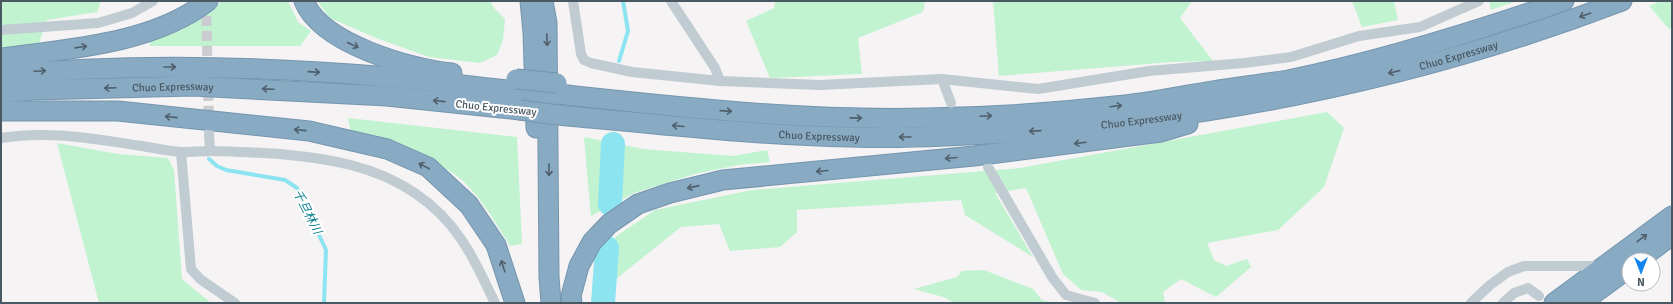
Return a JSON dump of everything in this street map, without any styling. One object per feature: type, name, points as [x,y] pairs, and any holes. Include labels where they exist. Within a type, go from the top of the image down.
[{"type":"highway","points":[[1,58],[85,47],[147,32],[198,9],[208,1]]},
{"type":"highway","points":[[304,1],[319,22],[340,38],[363,49],[398,61],[517,85]]},
{"type":"highway","points":[[530,1],[533,32],[537,274],[540,303]]},
{"type":"highway","points":[[543,1],[547,23],[549,277],[551,303]]},
{"type":"highway","name":"Chuo Expressway","points":[[1,74],[119,68],[193,67],[276,70],[517,85],[557,89],[688,108],[797,116],[925,118],[1024,114],[1117,106],[1287,80],[1349,66],[1470,32],[1564,1]]},
{"type":"highway","name":"Chuo Expressway","points":[[1,93],[34,90],[193,86],[238,88],[387,96],[558,115],[699,128],[850,137],[930,137],[1083,128],[1254,105],[1349,84],[1474,52],[1622,1]]},
{"type":"highway","points":[[572,303],[571,296],[580,266],[592,242],[609,224],[638,204],[670,193],[723,180],[974,156],[1161,132],[1254,105]]},
{"type":"highway","points":[[1,111],[118,111],[309,131],[387,149],[428,167],[469,205],[496,245],[516,303]]},
{"type":"highway","points":[[1546,300],[1604,266],[1672,216]]},
{"type":"highway","points":[[1650,252],[1672,236]]},
{"type":"highway","points":[[1660,252],[1672,240]]},
{"type":"highway","points":[[1582,303],[1621,274]]},
{"type":"highway","points":[[1598,303],[1621,287]]},
{"type":"street","points":[[1,30],[98,23],[132,13],[153,1]]},
{"type":"street","points":[[573,1],[581,54],[584,60],[591,63],[632,72],[720,81],[820,85],[942,79],[1038,89],[1149,71],[1244,64],[1291,57],[1359,36],[1420,27],[1479,1]]},
{"type":"street","points":[[671,1],[715,68],[720,81]]},
{"type":"street","points":[[942,79],[951,103]]},
{"type":"street","points":[[209,133],[210,151]]},
{"type":"street","points":[[1,138],[23,134],[65,135],[181,152],[210,151],[298,157],[346,163],[377,172],[405,185],[426,201],[460,238],[473,258],[495,303]]},
{"type":"street","points":[[181,152],[191,269],[200,279],[234,303]]},
{"type":"street","points":[[988,167],[1052,277],[1066,295],[1095,303]]},
{"type":"street","points":[[1471,303],[1490,285],[1508,272],[1524,266],[1604,266]]},
{"type":"street","points":[[1503,303],[1514,292],[1528,288],[1546,300]]},
{"type":"green space","points":[[1,1],[101,1],[97,12],[47,20],[39,43],[1,50]]},
{"type":"green space","points":[[222,1],[288,1],[298,22],[311,31],[300,46],[150,46],[151,40],[182,30]]},
{"type":"green space","points":[[317,1],[490,1],[494,8],[505,19],[503,40],[497,55],[480,63],[429,57],[376,38],[330,18]]},
{"type":"green space","points":[[775,1],[925,1],[923,12],[858,38],[862,74],[770,78],[746,21],[774,8]]},
{"type":"green space","points":[[993,1],[1192,1],[1180,18],[1213,61],[1172,62],[999,76]]},
{"type":"green space","points":[[1352,1],[1394,1],[1398,20],[1362,27]]},
{"type":"green space","points":[[1489,1],[1517,1],[1491,10]]},
{"type":"green space","points":[[1661,1],[1672,1],[1672,27],[1669,29],[1649,6]]},
{"type":"green space","points":[[1327,112],[1344,128],[1324,187],[1278,230],[1207,243],[1214,260],[1226,266],[1247,259],[1251,267],[1216,297],[1181,279],[1163,292],[1165,303],[1121,303],[1102,292],[1081,290],[1063,274],[1026,188],[995,193],[1033,257],[965,215],[961,200],[797,210],[797,232],[780,247],[730,251],[719,224],[681,227],[611,283],[615,237],[655,210],[752,190],[1020,168]]},
{"type":"green space","points":[[348,118],[517,137],[522,244],[510,246],[470,188],[452,172],[410,152],[351,133]]},
{"type":"green space","points":[[584,137],[643,149],[733,156],[767,150],[770,162],[738,165],[695,174],[634,193],[591,216]]},
{"type":"green space","points":[[57,143],[118,154],[168,158],[174,170],[182,279],[211,303],[99,303]]},
{"type":"green space","points":[[984,270],[1033,289],[1042,300],[1055,303],[955,303],[943,297],[914,289],[957,277],[962,271]]},
{"type":"waterway","points":[[619,61],[628,31],[623,1]]},
{"type":"waterway","points":[[610,204],[613,144]]},
{"type":"waterway","name":"千旦林川","points":[[209,159],[217,166],[226,170],[285,180],[297,188],[326,250],[324,303]]},
{"type":"waterway","points":[[603,303],[607,248]]},
{"type":"tunnel","points":[[206,1],[209,125]]}]
